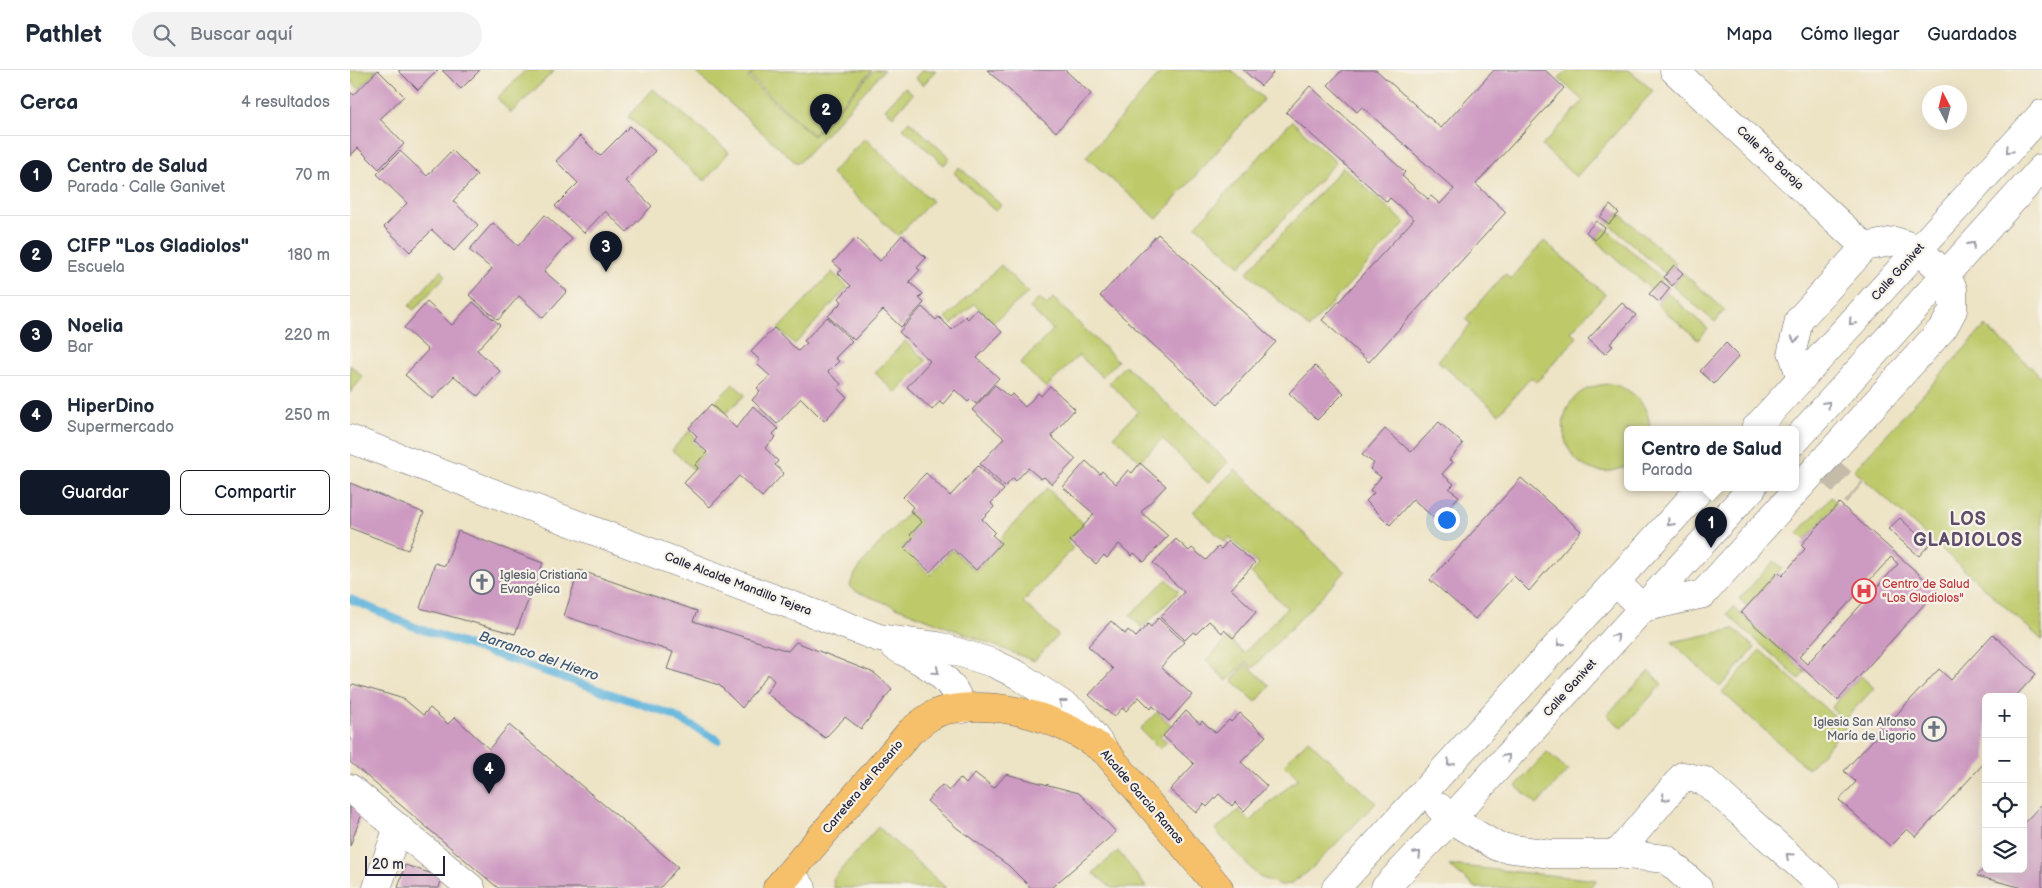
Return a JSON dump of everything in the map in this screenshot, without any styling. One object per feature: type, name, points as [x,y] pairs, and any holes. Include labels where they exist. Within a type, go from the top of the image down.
[{"type":"main road","name":"Alcalde Garcia Ramos","points":[[963,709],[990,708],[1045,718],[1085,736],[1106,752],[1219,888]]},
{"type":"main road","name":"Carretera del Rosario","points":[[790,883],[910,732],[928,718],[945,710],[963,709]]},
{"type":"street","name":"Calle Pío Baroja","points":[[1674,70],[1865,247]]},
{"type":"street","name":"Calle Ganivet","points":[[1758,426],[2042,114]]},
{"type":"street","points":[[1799,437],[2042,168]]},
{"type":"street","points":[[1799,488],[1944,327],[1953,310],[1953,289],[1945,274],[1918,249],[1895,241],[1865,247],[1798,320],[1792,351],[1801,379]]},
{"type":"street","name":"Calle Alcalde Mandillo Tejera","points":[[350,439],[879,638],[938,646],[993,662],[1055,698],[1077,714],[1106,752]]},
{"type":"street","points":[[1336,888],[1698,491]]},
{"type":"street","name":"Calle Ganivet","points":[[1385,888],[1451,819],[1749,491]]},
{"type":"street","points":[[1616,582],[1642,608],[1703,594],[1796,491]]},
{"type":"street","points":[[879,638],[932,666],[947,679],[958,694],[963,709]]},
{"type":"street","points":[[1617,854],[1683,776],[1705,780],[1825,888]]},
{"type":"street","points":[[350,788],[471,888]]},
{"type":"street","points":[[1424,792],[1451,819],[1498,847],[1551,854],[1617,854],[1666,859],[1698,888]]},
{"type":"street","points":[[377,888],[398,827]]},
{"type":"green space","points":[[350,70],[377,70],[359,89],[350,80]]},
{"type":"green space","points":[[526,70],[555,70],[511,113],[497,98]]},
{"type":"green space","points":[[693,70],[754,70],[748,78],[813,136],[874,70],[884,70],[800,162],[795,162]]},
{"type":"green space","points":[[756,70],[872,70],[813,135],[750,77]]},
{"type":"green space","points":[[922,70],[936,70],[923,85],[915,78]]},
{"type":"green space","points":[[1163,70],[1231,70],[1264,99],[1157,219],[1086,157]]},
{"type":"green space","points":[[1567,70],[1629,70],[1653,91],[1576,177],[1542,146],[1583,101],[1559,79]]},
{"type":"green space","points":[[905,87],[913,94],[893,116],[885,109]]},
{"type":"green space","points":[[653,89],[729,152],[705,181],[628,117]]},
{"type":"green space","points":[[909,121],[950,158],[944,165],[903,128]]},
{"type":"green space","points":[[1292,121],[1336,162],[1240,266],[1196,226]]},
{"type":"green space","points":[[865,138],[932,201],[898,236],[831,173]]},
{"type":"green space","points":[[959,167],[1001,205],[995,211],[954,173]]},
{"type":"green space","points":[[1343,167],[1405,223],[1309,328],[1247,272]]},
{"type":"green space","points":[[1619,213],[1676,263],[1666,274],[1609,224]]},
{"type":"green space","points":[[1605,228],[1663,279],[1652,290],[1595,240]]},
{"type":"green space","points":[[1544,241],[1605,294],[1571,332],[1577,337],[1537,382],[1531,377],[1499,414],[1438,361],[1471,324],[1465,319],[1505,274],[1511,279]]},
{"type":"green space","points":[[1001,265],[1028,293],[994,322],[974,304],[952,324],[946,318]]},
{"type":"green space","points":[[441,270],[446,275],[414,310],[409,306]]},
{"type":"green space","points":[[832,272],[848,287],[795,344],[778,329]]},
{"type":"green space","points":[[1683,273],[1725,310],[1715,322],[1672,286]]},
{"type":"green space","points":[[1667,292],[1708,329],[1698,340],[1657,304]]},
{"type":"green space","points":[[1039,298],[1047,305],[1053,298],[1118,361],[1102,377],[1079,355],[1046,388],[1020,363],[1053,330],[1030,308]]},
{"type":"green space","points":[[1985,326],[2042,377],[2042,640],[1854,470]]},
{"type":"green space","points":[[905,341],[926,361],[896,393],[875,373]]},
{"type":"green space","points":[[350,365],[363,377],[350,393]]},
{"type":"green space","points":[[1125,365],[1228,462],[1208,483],[1162,439],[1140,461],[1114,436],[1138,411],[1109,383]]},
{"type":"green space","points":[[733,384],[745,395],[726,413],[715,402]]},
{"type":"green space","points":[[1611,384],[1619,386],[1639,399],[1647,413],[1650,426],[1624,426],[1624,467],[1604,471],[1585,467],[1572,454],[1565,437],[1564,419],[1571,402],[1587,389]]},
{"type":"green space","points":[[689,431],[695,437],[692,441],[705,453],[694,465],[697,468],[694,470],[672,450]]},
{"type":"green space","points":[[1235,469],[1345,572],[1253,668],[1246,662],[1227,681],[1206,661],[1228,638],[1244,653],[1287,608],[1251,573],[1259,565],[1229,537],[1225,542],[1193,512]]},
{"type":"green space","points":[[1047,488],[1084,524],[1067,542],[1073,548],[1023,602],[1058,635],[1034,661],[855,591],[850,586],[859,568],[909,512],[921,522],[909,535],[912,538],[903,548],[930,575],[952,550],[976,571],[1002,543],[999,540]]},
{"type":"green space","points":[[1831,497],[1837,503],[1805,540],[1798,533]]},
{"type":"green space","points":[[1774,561],[1782,568],[1747,606],[1739,599]]},
{"type":"green space","points":[[1167,579],[1179,592],[1142,628],[1130,615]]},
{"type":"green space","points":[[1733,607],[1805,672],[1799,679],[1727,614]]},
{"type":"green space","points":[[1734,629],[1755,648],[1720,687],[1672,642]]},
{"type":"green space","points":[[1760,650],[1846,727],[1808,769],[1722,692]]},
{"type":"green space","points":[[1246,664],[1270,686],[1256,702],[1232,680]]},
{"type":"green space","points":[[1649,671],[1662,684],[1622,728],[1607,715]]},
{"type":"green space","points":[[1861,676],[1874,688],[1844,720],[1831,708]]},
{"type":"green space","points":[[1157,712],[1171,725],[1160,736],[1167,742],[1160,749],[1140,729]]},
{"type":"green space","points":[[1308,740],[1376,803],[1309,871],[1290,884],[1281,885],[1259,877],[1215,830],[1239,810],[1250,821],[1298,778],[1284,764]]},
{"type":"green space","points":[[1547,752],[1568,770],[1537,805],[1516,786]]},
{"type":"green space","points":[[878,827],[946,888],[834,888],[833,879]]},
{"type":"green space","points":[[1118,851],[1147,888],[1112,888],[1093,873]]},
{"type":"green space","points":[[1449,866],[1597,880],[1589,888],[1476,888]]},
{"type":"building","points":[[378,70],[404,96],[380,119],[404,144],[379,169],[358,148],[350,156],[350,92],[354,95]]},
{"type":"building","points":[[398,70],[438,70],[418,90]]},
{"type":"building","points":[[442,70],[480,70],[461,89]]},
{"type":"building","points":[[987,70],[1065,70],[1091,94],[1056,132]]},
{"type":"building","points":[[1243,70],[1271,70],[1273,73],[1261,86]]},
{"type":"building","points":[[1342,70],[1376,70],[1441,128],[1494,70],[1545,70],[1564,88],[1476,184],[1506,212],[1369,362],[1322,320],[1414,219],[1390,198],[1387,202],[1286,112],[1310,86],[1405,172],[1402,176],[1428,199],[1431,196],[1440,204],[1454,189],[1362,107],[1357,112],[1328,85]]},
{"type":"building","points":[[630,126],[655,151],[626,181],[652,206],[627,232],[605,211],[584,233],[555,206],[578,183],[556,161],[580,136],[600,156]]},
{"type":"building","points":[[452,150],[477,175],[453,201],[478,225],[454,251],[432,230],[410,252],[384,227],[407,203],[377,174],[400,151],[427,176]]},
{"type":"building","points":[[1610,205],[1619,213],[1609,224],[1600,217]]},
{"type":"building","points":[[545,215],[572,239],[544,271],[567,291],[543,318],[519,296],[498,320],[469,295],[492,269],[469,250],[493,223],[518,246]]},
{"type":"building","points":[[1596,221],[1605,228],[1595,240],[1586,232]]},
{"type":"building","points":[[1158,234],[1276,342],[1218,404],[1100,296]]},
{"type":"building","points":[[902,235],[926,258],[917,268],[920,270],[909,282],[923,294],[919,298],[924,303],[901,327],[883,310],[854,340],[828,316],[842,302],[839,298],[851,286],[838,273],[842,270],[833,262],[856,238],[880,261]]},
{"type":"building","points":[[1674,265],[1683,273],[1672,286],[1664,277]]},
{"type":"building","points":[[1661,281],[1670,288],[1659,302],[1649,294]]},
{"type":"building","points":[[427,302],[452,325],[473,302],[500,325],[477,350],[500,371],[478,396],[454,376],[433,399],[405,375],[428,350],[404,328]]},
{"type":"building","points":[[1622,303],[1636,315],[1610,344],[1613,346],[1605,354],[1588,339]]},
{"type":"building","points":[[922,307],[936,320],[939,317],[952,330],[965,316],[968,319],[977,309],[1002,332],[977,358],[999,378],[976,404],[971,399],[968,402],[955,390],[943,404],[940,401],[932,410],[907,387],[930,361],[899,332]]},
{"type":"building","points":[[827,317],[852,341],[835,358],[839,361],[828,372],[841,384],[838,388],[847,397],[824,421],[801,398],[777,424],[752,400],[760,391],[757,388],[770,376],[757,364],[760,360],[751,352],[774,328],[798,351],[807,343],[804,341]]},
{"type":"building","points":[[1726,343],[1739,356],[1714,384],[1700,371]]},
{"type":"building","points":[[1315,366],[1344,393],[1317,420],[1289,393]]},
{"type":"building","points":[[995,385],[1009,397],[1012,394],[1025,407],[1038,393],[1041,396],[1050,386],[1075,409],[1051,436],[1076,459],[1052,484],[1044,477],[1041,479],[1028,468],[1016,481],[1013,478],[1005,487],[980,464],[1004,438],[972,410]]},
{"type":"building","points":[[711,404],[736,428],[753,406],[778,429],[773,434],[776,437],[765,448],[778,461],[775,465],[784,473],[762,497],[739,476],[710,507],[684,483],[698,468],[695,465],[707,452],[694,440],[697,436],[689,428]]},
{"type":"building","points":[[1439,422],[1463,444],[1449,460],[1453,462],[1442,474],[1454,484],[1449,489],[1459,496],[1437,521],[1413,499],[1390,525],[1366,501],[1374,493],[1370,490],[1381,477],[1370,469],[1374,463],[1362,455],[1385,429],[1411,452]]},
{"type":"building","points":[[1086,461],[1100,474],[1102,471],[1116,484],[1128,470],[1132,473],[1140,463],[1166,486],[1141,512],[1168,536],[1144,562],[1134,553],[1132,556],[1119,544],[1107,558],[1104,555],[1096,564],[1070,541],[1094,514],[1063,487]]},
{"type":"building","points":[[978,466],[1004,490],[991,503],[994,507],[982,519],[995,532],[992,535],[1001,543],[976,570],[952,548],[930,572],[904,548],[913,538],[910,535],[922,522],[910,511],[913,507],[903,497],[926,473],[950,496]]},
{"type":"building","points":[[1521,478],[1581,531],[1529,591],[1514,576],[1475,619],[1430,580]]},
{"type":"building","points":[[350,483],[424,513],[408,550],[350,528]]},
{"type":"building","name":"Centro de Salud \"Los Gladiolos\"","points":[[1839,503],[1937,590],[1838,700],[1741,613],[1778,572],[1782,576],[1805,549],[1801,545]],"holes":[[[1891,557],[1898,564],[1807,664],[1799,657]]]},
{"type":"building","points":[[1900,518],[1929,545],[1919,556],[1888,529]]},
{"type":"building","name":"Iglesia Cristiana Evangélica","points":[[458,531],[543,563],[515,634],[420,608],[435,563],[445,566]]},
{"type":"building","points":[[1176,539],[1189,551],[1192,548],[1206,560],[1218,547],[1221,549],[1228,541],[1255,563],[1231,589],[1256,612],[1233,638],[1224,630],[1222,633],[1209,621],[1196,634],[1193,632],[1185,640],[1160,617],[1184,592],[1153,563]]},
{"type":"building","points":[[579,570],[697,611],[693,621],[788,651],[796,642],[874,673],[892,689],[861,729],[845,717],[825,738],[766,693],[774,681],[768,674],[742,708],[719,685],[667,669],[673,652],[564,616]]},
{"type":"building","points":[[1158,618],[1184,642],[1161,667],[1192,695],[1169,721],[1153,706],[1151,709],[1139,697],[1126,711],[1122,708],[1114,717],[1089,695],[1113,669],[1088,646],[1111,621],[1125,634],[1128,630],[1136,637],[1148,624],[1151,627]]},
{"type":"building","name":"Iglesia San Alfonso María de Ligorio","points":[[1993,634],[2036,674],[2019,693],[1982,693],[1982,765],[1916,837],[1907,829],[1890,846],[1839,800],[1856,782],[1844,771],[1939,669],[1951,680]]},
{"type":"building","points":[[353,684],[404,699],[423,715],[430,708],[448,724],[455,717],[489,749],[509,725],[678,867],[660,888],[498,888],[350,762],[350,687]]},
{"type":"building","points":[[1186,711],[1200,724],[1202,721],[1216,733],[1229,720],[1231,722],[1240,713],[1266,736],[1241,762],[1267,786],[1244,811],[1235,802],[1232,806],[1219,794],[1207,807],[1204,804],[1196,813],[1170,790],[1194,764],[1163,736]]},
{"type":"building","points":[[975,773],[994,788],[1006,774],[1079,793],[1116,832],[1051,888],[1031,888],[1009,866],[957,828],[927,801],[942,785],[949,791],[960,778],[966,784]]},
{"type":"building","points":[[350,804],[364,808],[350,846]]},
{"type":"building","points":[[2042,804],[2042,888],[2023,888],[1977,876],[1982,870],[1982,873],[2027,873],[2027,820]]},
{"type":"building","points":[[405,865],[442,877],[439,888],[398,888]]},
{"type":"waterway","name":"Barranco del Hierro","points":[[350,599],[412,626],[670,714],[718,740]]},
{"type":"tunnel","points":[[1821,464],[1855,493]]},
{"type":"place","name":"CIFP \"Los Gladiolos\"","points":[[826,135]]},
{"type":"place","name":"Noelia","points":[[606,272]]},
{"type":"place","name":"Centro de Salud","points":[[1711,548]]},
{"type":"place","name":"Iglesia Cristiana Evangélica","points":[[482,582]]},
{"type":"place","name":"Centro de Salud \"Los Gladiolos\"","points":[[1864,591]]},
{"type":"place","name":"Iglesia San Alfonso María de Ligorio","points":[[1934,729]]},
{"type":"place","name":"HiperDino","points":[[489,794]]},
{"type":"district","name":"LOS GLADIOLOS","points":[[1968,529]]}]
